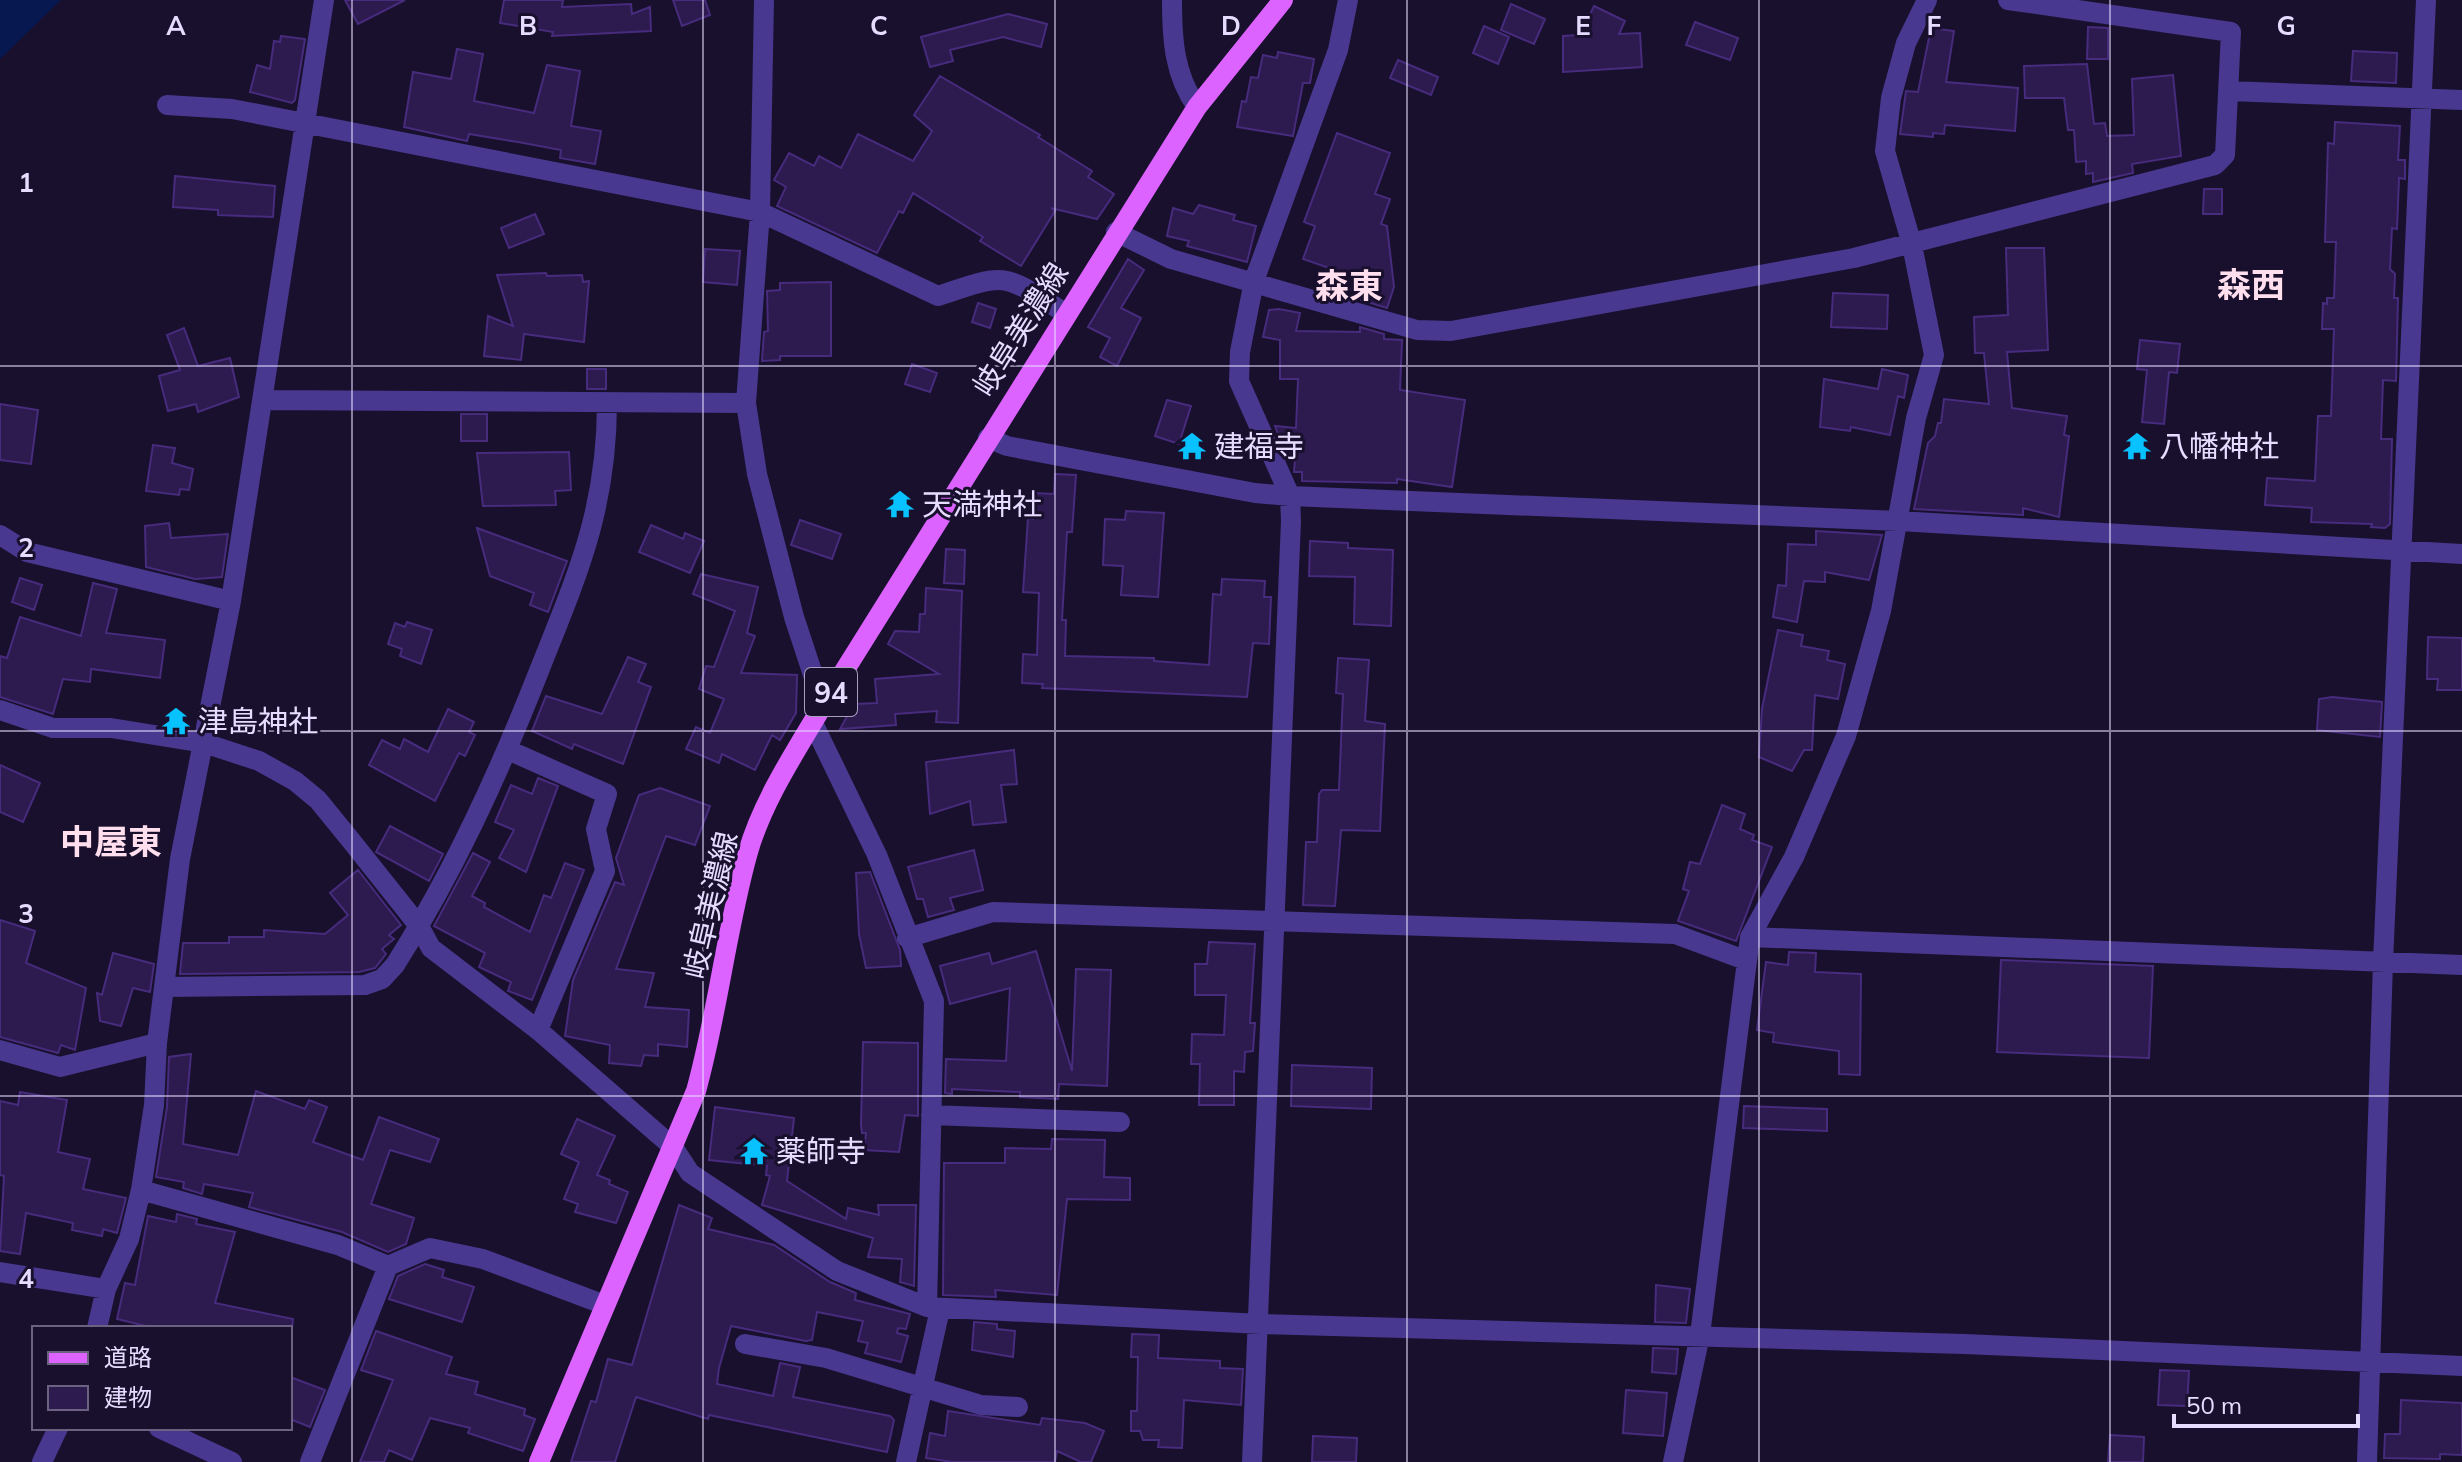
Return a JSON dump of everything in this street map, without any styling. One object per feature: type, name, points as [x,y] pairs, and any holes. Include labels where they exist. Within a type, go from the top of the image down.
[{"type":"main road","name":"岐阜美濃線","points":[[539,1462],[696,1091],[711,1035],[749,849],[774,791],[818,714],[1116,232],[1197,107],[1283,0]]},
{"type":"street","points":[[97,1326],[106,1289],[129,1239],[141,1190],[154,1105],[157,1043],[180,859],[231,601],[324,0]]},
{"type":"street","points":[[764,0],[760,212],[746,403],[757,474],[818,714],[934,1001],[931,1115],[934,1308],[923,1385],[906,1462]]},
{"type":"street","points":[[1172,0],[1172,28],[1181,85],[1197,107]]},
{"type":"street","points":[[1252,1462],[1261,1324],[1267,1092],[1277,923],[1290,496],[1239,381],[1240,352],[1254,281],[1338,50],[1348,0]]},
{"type":"street","points":[[1673,1462],[1700,1335],[1750,937],[1794,857],[1846,736],[1881,611],[1916,418],[1934,355],[1912,245],[1885,151],[1891,98],[1906,43],[1927,0]]},
{"type":"street","points":[[1116,232],[1171,259],[1417,330],[1451,331],[1758,278],[1912,245],[2215,165],[2225,155],[2231,32],[2008,0]]},
{"type":"street","points":[[2367,1462],[2383,962],[2426,0]]},
{"type":"street","points":[[2230,91],[2462,100]]},
{"type":"street","points":[[167,105],[232,109],[760,212],[938,296],[989,279],[1012,279],[1065,313]]},
{"type":"street","points":[[263,400],[746,403]]},
{"type":"street","points":[[164,987],[365,985],[382,979],[419,926],[508,750],[588,547],[603,485],[607,402]]},
{"type":"street","points":[[988,438],[1007,446],[1255,493],[1290,496],[1899,521],[2462,554]]},
{"type":"street","points":[[0,535],[27,552],[231,601]]},
{"type":"street","points":[[0,710],[53,728],[111,728],[204,743],[259,761],[295,781],[318,800],[419,926],[431,948],[538,1030],[673,1147],[690,1173],[837,1271],[934,1308],[1261,1324],[1700,1335],[2462,1366]]},
{"type":"street","points":[[508,750],[607,794],[596,829],[605,871],[538,1030]]},
{"type":"street","points":[[907,938],[993,912],[1675,934],[1745,960]]},
{"type":"street","points":[[1750,937],[2462,965]]},
{"type":"street","points":[[0,1050],[60,1067],[157,1043]]},
{"type":"street","points":[[931,1115],[1120,1122]]},
{"type":"street","points":[[141,1190],[338,1245],[388,1266]]},
{"type":"street","points":[[310,1462],[388,1266],[430,1248],[483,1259],[605,1305]]},
{"type":"street","points":[[0,1272],[106,1289]]},
{"type":"street","points":[[745,1344],[826,1358],[981,1405],[1018,1407]]},
{"type":"street","points":[[42,1462],[57,1430]]},
{"type":"street","points":[[163,1430],[232,1462]]},
{"type":"shaded area","points":[[0,0],[61,0],[0,59]]},
{"type":"building","points":[[345,0],[405,0],[358,24]]},
{"type":"building","points":[[504,0],[563,0],[562,7],[631,4],[632,14],[650,7],[651,31],[552,36],[553,32],[500,23]]},
{"type":"building","points":[[673,0],[705,0],[710,15],[682,26]]},
{"type":"building","points":[[1511,4],[1545,19],[1534,44],[1501,30]]},
{"type":"building","points":[[1594,6],[1625,21],[1619,34],[1640,33],[1642,67],[1563,72],[1563,36],[1580,35]]},
{"type":"building","points":[[1008,14],[1047,24],[1041,47],[1003,37],[950,50],[953,61],[930,67],[921,37]]},
{"type":"building","points":[[1695,22],[1738,38],[1730,60],[1686,45]]},
{"type":"building","points":[[1484,26],[1509,37],[1498,64],[1473,53]]},
{"type":"building","points":[[2088,27],[2108,28],[2108,59],[2087,59]]},
{"type":"building","points":[[1931,28],[1954,31],[1946,82],[2018,88],[2015,131],[1945,125],[1944,134],[1933,133],[1933,137],[1900,134],[1906,91],[1918,92]]},
{"type":"building","points":[[281,36],[305,39],[292,103],[250,92],[257,65],[270,69],[274,41],[280,42]]},
{"type":"building","points":[[457,49],[483,54],[474,101],[534,113],[547,65],[580,71],[571,126],[601,131],[595,164],[560,158],[561,150],[469,134],[467,141],[404,127],[413,72],[451,79]]},
{"type":"building","points":[[2353,51],[2397,53],[2396,83],[2351,81]]},
{"type":"building","points":[[1278,52],[1314,59],[1310,83],[1303,83],[1293,136],[1237,127],[1242,101],[1246,102],[1251,77],[1258,78],[1263,55],[1277,58]]},
{"type":"building","points":[[1398,60],[1438,77],[1431,95],[1390,78]]},
{"type":"building","points":[[2087,64],[2094,124],[2105,123],[2107,136],[2134,135],[2132,79],[2173,75],[2181,156],[2132,164],[2133,173],[2093,182],[2093,173],[2086,174],[2086,161],[2076,162],[2074,130],[2068,130],[2064,98],[2025,98],[2024,66]]},
{"type":"building","points":[[940,76],[1040,135],[1038,137],[1092,171],[1088,177],[1114,194],[1097,219],[1051,208],[1055,211],[1021,266],[980,241],[983,237],[913,193],[903,213],[899,211],[877,253],[777,206],[786,187],[774,180],[789,153],[814,166],[819,156],[841,168],[858,134],[913,161],[932,131],[914,115]]},
{"type":"building","points":[[2335,122],[2400,126],[2398,160],[2405,160],[2405,179],[2399,178],[2397,229],[2392,228],[2390,269],[2395,274],[2394,298],[2398,298],[2396,381],[2383,380],[2381,439],[2392,439],[2390,524],[2385,528],[2371,527],[2372,524],[2311,522],[2312,508],[2265,505],[2267,478],[2315,481],[2318,416],[2331,416],[2334,329],[2322,329],[2323,303],[2327,304],[2327,298],[2334,298],[2336,242],[2325,242],[2328,143],[2334,144]]},
{"type":"building","points":[[1337,133],[1390,153],[1375,194],[1390,199],[1381,224],[1387,226],[1394,287],[1387,308],[1361,300],[1362,294],[1351,290],[1355,277],[1303,259],[1315,226],[1304,222]]},
{"type":"building","points":[[175,176],[275,186],[273,217],[218,215],[218,210],[173,207]]},
{"type":"building","points":[[2204,189],[2222,189],[2222,214],[2203,214]]},
{"type":"building","points":[[1199,205],[1235,215],[1233,220],[1256,226],[1247,262],[1187,246],[1189,241],[1167,236],[1173,208],[1193,214]]},
{"type":"building","points":[[535,214],[544,234],[509,248],[501,228]]},
{"type":"building","points":[[2006,248],[2044,248],[2048,350],[2007,352],[2012,408],[2067,416],[2064,435],[2069,436],[2059,517],[2023,508],[2023,515],[1914,509],[1928,443],[1935,436],[1938,423],[1941,423],[1944,399],[1989,404],[1984,353],[1975,353],[1974,317],[2008,315]]},
{"type":"building","points":[[705,249],[740,251],[737,285],[703,282]]},
{"type":"building","points":[[1128,259],[1144,270],[1121,308],[1141,318],[1117,366],[1100,357],[1110,338],[1088,327]]},
{"type":"building","points":[[546,273],[547,276],[582,275],[583,282],[589,281],[584,342],[524,334],[521,360],[484,356],[488,316],[513,326],[497,275]]},
{"type":"building","points":[[831,282],[831,356],[780,356],[780,360],[762,361],[764,332],[768,331],[767,291],[780,290],[780,283]]},
{"type":"building","points":[[1833,293],[1888,295],[1887,329],[1831,327]]},
{"type":"building","points":[[978,303],[996,309],[990,328],[972,322]]},
{"type":"building","points":[[1269,310],[1300,313],[1296,331],[1360,332],[1360,327],[1384,334],[1384,339],[1402,340],[1400,390],[1465,400],[1452,487],[1397,479],[1397,483],[1302,481],[1302,472],[1294,472],[1295,458],[1288,460],[1275,426],[1296,428],[1298,379],[1280,379],[1280,340],[1263,337]]},
{"type":"building","points":[[184,328],[198,366],[230,358],[239,397],[198,412],[196,404],[168,411],[159,376],[180,370],[167,335]]},
{"type":"building","points":[[2140,340],[2180,344],[2177,373],[2169,372],[2164,424],[2142,422],[2147,370],[2137,369]]},
{"type":"building","points":[[912,364],[937,373],[930,392],[905,384]]},
{"type":"building","points":[[587,369],[606,369],[606,389],[587,389]]},
{"type":"building","points":[[1882,369],[1908,375],[1904,398],[1898,396],[1890,435],[1851,427],[1850,431],[1820,427],[1824,379],[1878,389]]},
{"type":"building","points":[[1167,400],[1191,406],[1179,444],[1155,436]]},
{"type":"building","points":[[0,404],[38,410],[31,464],[0,460]]},
{"type":"building","points":[[461,414],[487,414],[487,441],[461,441]]},
{"type":"building","points":[[153,445],[175,448],[172,463],[193,469],[189,490],[180,489],[179,495],[146,491]]},
{"type":"building","points":[[569,452],[571,490],[555,491],[556,505],[483,506],[477,453]]},
{"type":"building","points":[[1055,474],[1076,475],[1072,532],[1067,532],[1062,620],[1066,620],[1065,656],[1154,658],[1154,661],[1209,665],[1213,594],[1221,595],[1222,579],[1265,581],[1264,597],[1271,597],[1269,644],[1253,643],[1247,697],[1042,688],[1043,684],[1022,683],[1023,654],[1037,655],[1039,593],[1023,592],[1028,518],[1033,519],[1034,493],[1054,494]]},
{"type":"building","points":[[1126,511],[1164,513],[1158,597],[1121,595],[1123,566],[1103,565],[1105,519],[1125,520]]},
{"type":"building","points":[[800,520],[841,534],[832,559],[791,545]]},
{"type":"building","points":[[169,523],[171,538],[228,534],[222,577],[195,579],[146,567],[145,526]]},
{"type":"building","points":[[651,525],[683,539],[685,533],[704,541],[690,573],[639,552]]},
{"type":"building","points":[[477,528],[567,561],[548,612],[530,605],[534,593],[490,576]]},
{"type":"building","points":[[1816,531],[1882,535],[1869,580],[1825,572],[1825,582],[1804,581],[1797,622],[1773,617],[1778,585],[1786,586],[1788,544],[1816,545]]},
{"type":"building","points":[[1310,541],[1348,543],[1348,548],[1393,550],[1391,626],[1354,624],[1355,577],[1309,576]]},
{"type":"building","points":[[946,549],[965,550],[964,584],[944,583]]},
{"type":"building","points":[[701,574],[758,587],[747,633],[755,636],[741,673],[797,675],[796,713],[780,740],[772,735],[755,770],[722,754],[719,763],[686,749],[696,727],[710,733],[724,699],[699,689],[706,666],[714,667],[735,611],[693,594]]},
{"type":"building","points":[[20,578],[42,585],[34,610],[12,602]]},
{"type":"building","points":[[93,583],[117,589],[106,633],[165,640],[160,678],[91,669],[90,682],[63,679],[53,714],[0,697],[0,656],[7,658],[20,617],[81,636]]},
{"type":"building","points":[[926,588],[962,591],[958,723],[936,722],[937,711],[895,714],[896,725],[840,729],[854,704],[877,703],[875,679],[939,674],[888,644],[895,631],[919,632],[920,614],[925,614]]},
{"type":"building","points":[[407,622],[432,630],[421,664],[400,656],[402,649],[388,644],[395,623],[405,627]]},
{"type":"building","points":[[1778,630],[1803,635],[1801,646],[1829,651],[1827,660],[1845,664],[1838,699],[1815,695],[1812,750],[1804,750],[1792,771],[1759,757],[1762,709]]},
{"type":"building","points":[[2428,637],[2462,638],[2462,690],[2437,690],[2438,679],[2427,679]]},
{"type":"building","points":[[628,657],[646,664],[638,682],[651,687],[623,764],[574,744],[572,749],[532,731],[546,696],[602,714]]},
{"type":"building","points":[[1338,658],[1369,660],[1365,721],[1385,724],[1380,831],[1341,830],[1335,906],[1303,905],[1306,842],[1317,842],[1319,794],[1322,790],[1339,790],[1343,694],[1336,693]]},
{"type":"building","points":[[2332,697],[2382,702],[2380,737],[2317,730],[2319,699]]},
{"type":"building","points":[[448,709],[474,722],[469,732],[475,735],[465,756],[459,753],[435,801],[369,765],[382,740],[400,749],[404,739],[428,752]]},
{"type":"building","points":[[1014,750],[1017,784],[1001,785],[1006,822],[973,825],[970,801],[930,814],[926,762]]},
{"type":"building","points":[[0,765],[40,783],[23,822],[0,812]]},
{"type":"building","points":[[538,778],[558,786],[526,872],[499,858],[514,830],[495,822],[511,785],[532,794]]},
{"type":"building","points":[[660,788],[710,806],[695,845],[666,836],[616,969],[654,973],[645,1007],[689,1010],[687,1047],[658,1044],[658,1056],[644,1055],[641,1066],[609,1063],[610,1045],[565,1036],[573,980],[615,882],[624,885],[616,858],[639,795]]},
{"type":"building","points":[[1722,805],[1745,814],[1740,829],[1754,835],[1752,840],[1772,847],[1736,941],[1678,921],[1689,891],[1683,889],[1690,862],[1700,864]]},
{"type":"building","points":[[390,826],[443,854],[429,881],[376,852]]},
{"type":"building","points":[[974,850],[983,890],[950,898],[954,910],[928,917],[923,899],[917,899],[908,867]]},
{"type":"building","points":[[473,853],[490,862],[472,896],[485,903],[484,907],[530,932],[544,895],[551,898],[565,863],[584,870],[532,1000],[508,991],[511,982],[479,967],[485,953],[434,926]]},
{"type":"building","points":[[358,870],[401,925],[389,935],[394,939],[382,949],[386,954],[375,968],[359,972],[180,974],[183,943],[229,943],[229,937],[264,937],[264,930],[325,934],[348,915],[330,893]]},
{"type":"building","points":[[870,872],[900,950],[901,966],[866,968],[859,934],[856,873]]},
{"type":"building","points":[[0,920],[35,931],[26,963],[86,988],[75,1050],[61,1045],[58,1053],[0,1037]]},
{"type":"building","points":[[1209,942],[1255,944],[1250,1023],[1255,1023],[1253,1051],[1245,1052],[1244,1072],[1234,1071],[1234,1105],[1199,1105],[1200,1064],[1191,1064],[1192,1034],[1224,1035],[1226,995],[1195,995],[1195,964],[1207,964]]},
{"type":"building","points":[[1036,951],[1072,1071],[1076,969],[1111,970],[1107,1086],[1059,1084],[1058,1099],[1020,1097],[1020,1092],[952,1089],[952,1094],[945,1093],[946,1059],[1006,1061],[1010,988],[950,1004],[940,966],[989,953],[992,964]]},
{"type":"building","points":[[1789,952],[1816,953],[1815,972],[1861,974],[1860,1075],[1839,1074],[1839,1051],[1773,1042],[1774,1033],[1757,1030],[1766,962],[1788,965]]},
{"type":"building","points":[[113,953],[154,964],[150,992],[133,988],[121,1026],[100,1021],[97,993],[102,995]]},
{"type":"building","points":[[2001,960],[2153,966],[2149,1058],[1997,1052]]},
{"type":"building","points":[[863,1042],[918,1043],[918,1116],[905,1115],[899,1152],[864,1150],[866,1133],[862,1133],[861,1125]]},
{"type":"building","points":[[191,1054],[183,1144],[238,1155],[256,1091],[305,1109],[309,1100],[327,1107],[313,1142],[363,1160],[379,1117],[439,1139],[430,1162],[390,1150],[371,1204],[414,1218],[406,1244],[388,1252],[342,1232],[249,1207],[253,1193],[204,1184],[202,1194],[183,1188],[184,1182],[156,1177],[167,1107],[169,1057]]},
{"type":"building","points":[[1292,1065],[1372,1068],[1371,1109],[1291,1106]]},
{"type":"building","points":[[20,1092],[67,1100],[58,1152],[90,1159],[83,1189],[126,1198],[117,1233],[103,1229],[102,1236],[72,1230],[73,1223],[26,1213],[20,1254],[0,1251],[4,1176],[0,1175],[0,1101],[18,1105]]},
{"type":"building","points":[[1744,1106],[1827,1109],[1827,1131],[1743,1128]]},
{"type":"building","points":[[715,1107],[794,1118],[787,1181],[846,1219],[848,1208],[879,1215],[878,1205],[916,1205],[914,1286],[900,1282],[902,1259],[868,1257],[873,1238],[762,1205],[770,1176],[766,1175],[767,1166],[709,1160]]},
{"type":"building","points":[[577,1119],[615,1136],[597,1175],[628,1192],[616,1223],[575,1212],[578,1204],[564,1199],[579,1162],[561,1154]]},
{"type":"building","points":[[1052,1139],[1105,1140],[1104,1177],[1130,1178],[1130,1200],[1067,1199],[1057,1295],[995,1290],[996,1297],[943,1295],[944,1163],[1005,1163],[1005,1148],[1051,1149]]},
{"type":"building","points":[[679,1205],[712,1218],[708,1229],[774,1245],[830,1282],[856,1293],[855,1300],[910,1314],[906,1329],[898,1328],[897,1333],[908,1336],[901,1362],[865,1353],[868,1343],[858,1341],[863,1321],[817,1312],[812,1340],[806,1341],[731,1326],[719,1368],[717,1384],[773,1396],[780,1363],[800,1367],[793,1397],[890,1416],[894,1420],[887,1452],[709,1415],[708,1419],[636,1397],[615,1462],[571,1462],[591,1401],[596,1402],[608,1359],[632,1365]]},
{"type":"building","points":[[177,1214],[197,1219],[196,1224],[235,1232],[215,1303],[293,1319],[292,1328],[146,1326],[117,1319],[125,1283],[135,1285],[148,1216],[176,1222]]},
{"type":"building","points":[[425,1264],[444,1270],[442,1277],[474,1287],[462,1322],[389,1299],[398,1276]]},
{"type":"building","points":[[1656,1285],[1690,1289],[1686,1323],[1655,1322]]},
{"type":"building","points":[[974,1322],[997,1324],[997,1329],[1015,1331],[1013,1357],[972,1350]]},
{"type":"building","points":[[376,1331],[452,1357],[446,1374],[478,1382],[475,1394],[525,1409],[524,1415],[535,1419],[523,1451],[468,1433],[470,1428],[430,1418],[412,1460],[389,1450],[384,1462],[360,1462],[393,1380],[361,1370]]},
{"type":"building","points":[[1132,1334],[1159,1335],[1158,1358],[1220,1361],[1220,1368],[1243,1369],[1241,1405],[1184,1400],[1182,1448],[1158,1447],[1159,1440],[1143,1440],[1140,1431],[1131,1431],[1131,1411],[1137,1411],[1138,1357],[1131,1357]]},
{"type":"building","points":[[1653,1348],[1678,1349],[1676,1374],[1652,1372]]},
{"type":"building","points":[[2160,1370],[2189,1371],[2187,1406],[2158,1405]]},
{"type":"building","points":[[292,1378],[325,1390],[310,1427],[292,1420]]},
{"type":"building","points":[[1626,1390],[1667,1393],[1663,1436],[1623,1433]]},
{"type":"building","points":[[2401,1400],[2462,1403],[2462,1455],[2440,1454],[2440,1459],[2384,1458],[2385,1434],[2400,1434]]},
{"type":"building","points":[[948,1411],[1040,1425],[1042,1418],[1085,1423],[1104,1431],[1091,1462],[1081,1462],[1057,1451],[1055,1462],[952,1462],[926,1458],[930,1433],[945,1436]]},
{"type":"building","points":[[2110,1435],[2144,1437],[2143,1462],[2108,1462]]},
{"type":"building","points":[[1313,1436],[1357,1438],[1356,1462],[1312,1462]]},
{"type":"place","name":"建福寺","points":[[1192,446]]},
{"type":"place","name":"八幡神社","points":[[2137,446]]},
{"type":"place","name":"天満神社","points":[[900,504]]},
{"type":"place","name":"津島神社","points":[[176,721]]},
{"type":"place","name":"薬師寺","points":[[754,1151]]},
{"type":"district","name":"森西","points":[[2251,284]]},
{"type":"district","name":"森東","points":[[1349,285]]},
{"type":"district","name":"中屋東","points":[[111,841]]}]
